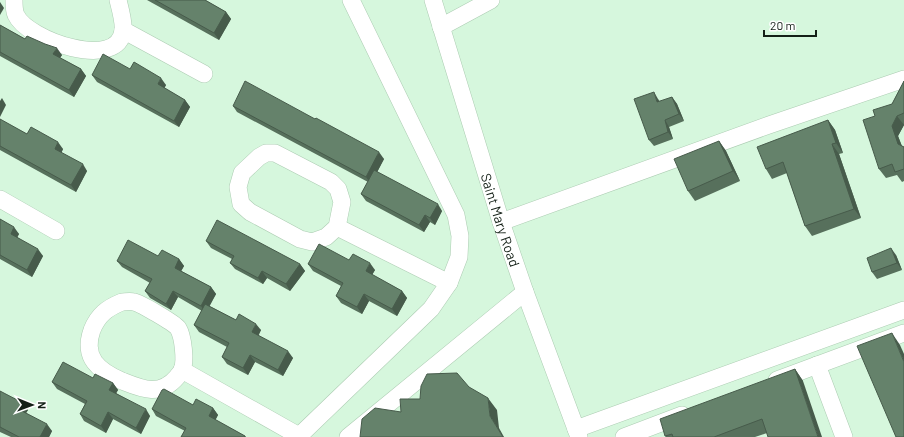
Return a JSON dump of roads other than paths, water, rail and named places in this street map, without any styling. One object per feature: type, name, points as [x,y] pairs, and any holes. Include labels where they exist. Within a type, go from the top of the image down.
[{"type":"street","points":[[14,0],[16,15],[26,28],[66,46],[86,51],[110,48],[118,41],[123,30],[118,0]]},
{"type":"street","points":[[182,370],[298,436],[431,309],[450,283],[459,257],[460,236],[456,215],[351,0]]},
{"type":"street","name":"Saint Mary Road","points":[[434,0],[441,27],[525,292],[577,433]]},
{"type":"street","points":[[441,27],[491,0]]},
{"type":"street","points":[[123,30],[204,74]]},
{"type":"street","points":[[502,222],[769,125],[904,79]]},
{"type":"street","points":[[266,153],[275,153],[332,182],[338,189],[342,202],[337,227],[326,237],[312,242],[300,239],[250,212],[241,204],[238,187],[242,173],[259,157],[266,153]]},
{"type":"street","points":[[0,199],[56,231]]},
{"type":"street","points":[[337,227],[450,283]]},
{"type":"street","points":[[349,436],[525,292]]},
{"type":"street","points":[[122,302],[134,302],[173,324],[178,329],[182,338],[184,352],[184,365],[182,370],[173,381],[166,386],[149,391],[104,372],[95,364],[90,354],[89,339],[96,322],[102,313],[110,307],[122,302]]},
{"type":"street","points":[[577,433],[642,405],[904,310]]},
{"type":"street","points":[[841,333],[847,354]]},
{"type":"street","points":[[759,387],[904,333]]},
{"type":"street","points":[[817,365],[844,437]]},
{"type":"street","points":[[642,405],[652,432]]},
{"type":"street","points":[[624,437],[652,432],[693,411]]}]
